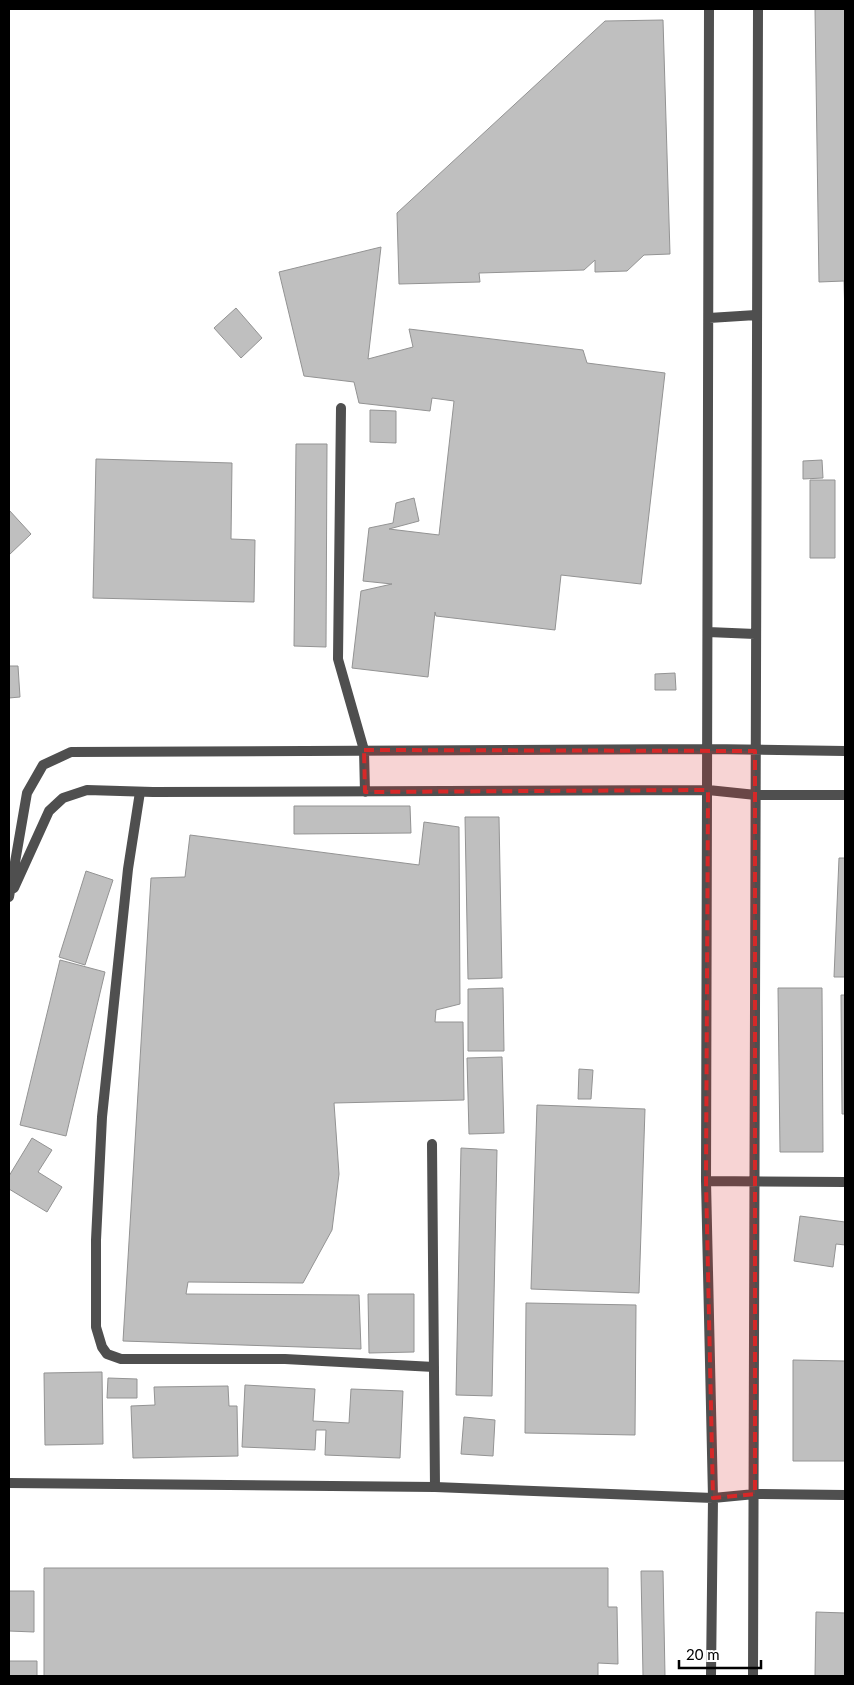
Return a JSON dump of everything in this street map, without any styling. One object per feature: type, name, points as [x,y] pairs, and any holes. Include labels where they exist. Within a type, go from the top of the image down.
[{"type":"street","points":[[709,9],[706,1181],[713,1498],[710,1676]]},
{"type":"street","points":[[754,1676],[755,634],[758,9]]},
{"type":"street","points":[[709,318],[756,315]]},
{"type":"street","points":[[341,408],[338,659],[364,750],[365,792]]},
{"type":"street","points":[[708,632],[755,634]]},
{"type":"street","points":[[9,899],[28,793],[43,765],[71,752],[708,749],[845,751]]},
{"type":"street","points":[[9,899],[49,811],[64,798],[87,790],[140,792],[708,790],[756,795],[845,795]]},
{"type":"street","points":[[140,792],[128,869],[102,1117],[96,1240],[96,1327],[102,1347],[107,1354],[121,1359],[285,1359],[434,1367]]},
{"type":"street","points":[[432,1144],[435,1487]]},
{"type":"street","points":[[706,1181],[845,1182]]},
{"type":"street","points":[[9,1483],[435,1487],[713,1498],[755,1494],[845,1494]]},
{"type":"highlighted area","points":[[364,750],[755,751],[755,1494],[713,1498],[706,1181],[708,790],[365,792]]},
{"type":"building","points":[[815,9],[845,9],[845,317],[844,281],[819,282]]},
{"type":"building","points":[[663,20],[670,254],[644,255],[627,271],[595,272],[595,260],[584,270],[479,273],[480,282],[399,284],[397,213],[605,21]]},
{"type":"building","points":[[381,247],[368,359],[413,347],[409,329],[583,350],[587,363],[665,373],[641,584],[561,575],[555,630],[436,616],[435,612],[428,677],[352,668],[361,591],[392,584],[363,581],[369,528],[393,523],[396,503],[414,498],[419,521],[389,529],[439,535],[454,401],[432,398],[430,411],[359,403],[354,382],[304,376],[279,272]]},
{"type":"building","points":[[236,308],[262,338],[241,358],[214,328]]},
{"type":"building","points":[[370,410],[396,411],[396,443],[370,442]]},
{"type":"building","points":[[296,444],[327,444],[326,647],[294,646]]},
{"type":"building","points":[[96,459],[232,463],[231,539],[255,540],[254,602],[93,598]]},
{"type":"building","points":[[822,460],[823,478],[803,479],[803,461]]},
{"type":"building","points":[[810,480],[835,480],[835,558],[810,558]]},
{"type":"building","points":[[9,510],[31,534],[9,555]]},
{"type":"building","points":[[9,666],[18,666],[20,697],[9,698]]},
{"type":"building","points":[[675,673],[676,690],[655,690],[655,674]]},
{"type":"building","points":[[294,806],[410,806],[411,833],[294,834]]},
{"type":"building","points":[[465,817],[499,817],[502,978],[468,979]]},
{"type":"building","points":[[424,822],[459,827],[460,1004],[436,1010],[435,1022],[463,1022],[464,1100],[334,1103],[339,1174],[332,1230],[303,1283],[188,1282],[186,1294],[359,1295],[361,1349],[123,1341],[151,878],[185,877],[190,835],[419,865]]},
{"type":"building","points":[[839,858],[845,858],[845,977],[834,977]]},
{"type":"building","points":[[86,871],[113,880],[85,965],[59,957]]},
{"type":"building","points":[[60,960],[105,972],[66,1136],[20,1125]]},
{"type":"building","points":[[503,988],[504,1051],[468,1051],[468,989]]},
{"type":"building","points":[[778,988],[822,988],[823,1152],[780,1152]]},
{"type":"building","points":[[841,995],[845,995],[845,1114],[842,1114]]},
{"type":"building","points":[[502,1057],[504,1133],[469,1134],[467,1058]]},
{"type":"building","points":[[579,1069],[593,1070],[591,1099],[578,1099]]},
{"type":"building","points":[[537,1105],[645,1109],[639,1293],[531,1289]]},
{"type":"building","points":[[32,1138],[52,1150],[38,1172],[62,1187],[47,1212],[9,1189],[9,1176]]},
{"type":"building","points":[[461,1148],[497,1150],[492,1396],[456,1395]]},
{"type":"building","points":[[800,1216],[845,1222],[845,1245],[836,1244],[833,1267],[794,1261]]},
{"type":"building","points":[[368,1294],[414,1294],[414,1352],[369,1353]]},
{"type":"building","points":[[526,1303],[636,1305],[635,1435],[525,1433]]},
{"type":"building","points":[[793,1360],[845,1361],[845,1461],[793,1461]]},
{"type":"building","points":[[102,1372],[103,1444],[45,1445],[44,1373]]},
{"type":"building","points":[[108,1378],[137,1379],[137,1398],[107,1398]]},
{"type":"building","points":[[245,1385],[315,1389],[313,1421],[349,1423],[351,1389],[403,1391],[400,1458],[325,1455],[326,1430],[316,1430],[315,1450],[242,1447]]},
{"type":"building","points":[[228,1386],[229,1406],[237,1406],[238,1456],[133,1458],[131,1406],[155,1405],[154,1387]]},
{"type":"building","points":[[464,1417],[495,1420],[493,1456],[461,1454]]},
{"type":"building","points":[[44,1568],[608,1568],[608,1607],[617,1607],[618,1664],[598,1663],[598,1676],[44,1676]]},
{"type":"building","points":[[641,1571],[663,1571],[665,1676],[643,1676]]},
{"type":"building","points":[[9,1591],[34,1591],[34,1632],[9,1631]]},
{"type":"building","points":[[816,1612],[845,1613],[845,1676],[815,1676]]},
{"type":"building","points":[[9,1661],[37,1661],[37,1676],[9,1676]]}]
